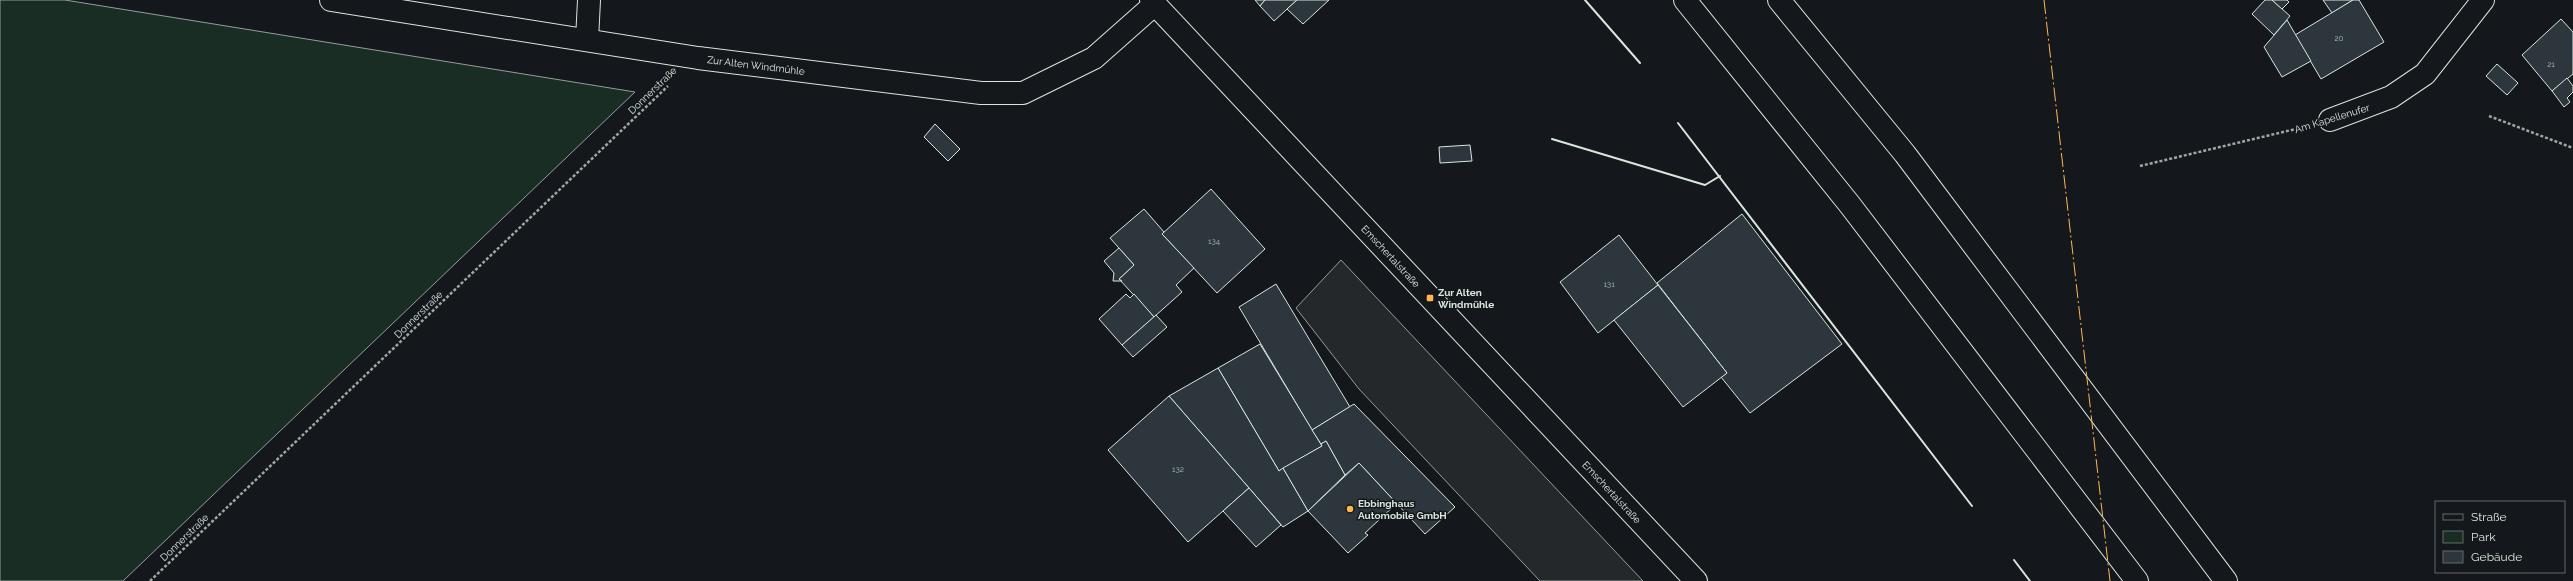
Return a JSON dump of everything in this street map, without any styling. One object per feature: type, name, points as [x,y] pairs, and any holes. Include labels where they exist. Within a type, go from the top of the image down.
[{"type":"main road","name":"Zur Alten Windmühle","points":[[331,0],[698,58],[981,93],[1023,93],[1094,58],[1153,2]]},
{"type":"main road","points":[[587,40],[589,0]]},
{"type":"main road","points":[[1685,0],[1850,205],[2137,581]]},
{"type":"main road","points":[[1779,0],[1905,154],[2226,581]]},
{"type":"main road","name":"Am Kapellenufer","points":[[2330,120],[2391,97],[2425,74],[2483,0]]},
{"type":"main road","name":"Emschertalstraße","points":[[1153,2],[1696,581]]},
{"type":"path","name":"Donnerstraße","points":[[150,581],[698,58]]},
{"type":"path","points":[[2490,116],[2573,148]]},
{"type":"path","name":"Am Kapellenufer","points":[[2140,166],[2330,120]]},
{"type":"green space","points":[[0,0],[65,0],[635,92],[123,581],[0,581]]},
{"type":"shaded area","points":[[1341,260],[1643,581],[1540,581],[1359,389],[1296,308]]},
{"type":"building","points":[[1255,0],[1265,0],[1260,6]]},
{"type":"building","points":[[1265,0],[1297,0],[1274,21],[1260,6]]},
{"type":"building","points":[[1297,0],[1329,0],[1303,24],[1287,9]]},
{"type":"building","points":[[2265,0],[2272,0],[2290,16],[2274,35],[2252,14]]},
{"type":"building","points":[[2272,0],[2287,0],[2289,2],[2282,9]]},
{"type":"building","points":[[2323,0],[2353,0],[2332,13]]},
{"type":"building","points":[[2353,0],[2359,0],[2384,42],[2321,79],[2295,35]]},
{"type":"building","points":[[2561,19],[2573,32],[2573,74],[2552,91],[2522,55]]},
{"type":"building","points":[[2287,20],[2311,61],[2282,77],[2264,47]]},
{"type":"building","points":[[2497,64],[2518,83],[2507,95],[2486,76]]},
{"type":"building","points":[[2567,78],[2573,86],[2573,92],[2567,98],[2570,102],[2564,107],[2552,91]]},
{"type":"building","points":[[935,124],[960,149],[948,161],[924,137]]},
{"type":"building","points":[[1470,145],[1472,161],[1440,163],[1439,147]]},
{"type":"building","points":[[1211,189],[1265,249],[1217,293],[1162,234]]},
{"type":"building","points":[[1144,209],[1164,232],[1162,234],[1194,268],[1176,285],[1182,292],[1154,317],[1119,279],[1134,265],[1110,238]]},
{"type":"building","points":[[1742,214],[1842,344],[1750,413],[1721,377],[1727,373],[1657,283]]},
{"type":"building","points":[[1619,235],[1658,285],[1598,333],[1560,282]]},
{"type":"building","points":[[1119,248],[1134,265],[1119,279],[1122,281],[1113,281],[1114,273],[1104,261]]},
{"type":"building","points":[[1276,284],[1350,407],[1312,430],[1239,307]]},
{"type":"building","points":[[1658,285],[1727,373],[1683,407],[1614,320]]},
{"type":"building","points":[[1126,294],[1130,298],[1134,294],[1154,317],[1122,345],[1099,319]]},
{"type":"building","points":[[1156,315],[1167,327],[1133,357],[1122,345]]},
{"type":"building","points":[[1260,344],[1322,446],[1279,471],[1218,368]]},
{"type":"building","points":[[1218,368],[1279,471],[1283,468],[1308,511],[1283,527],[1169,396]]},
{"type":"building","points":[[1169,396],[1249,488],[1188,542],[1108,450]]},
{"type":"building","points":[[1354,404],[1455,507],[1425,534],[1359,463],[1345,475],[1326,441],[1321,444],[1312,430]]},
{"type":"building","points":[[1326,441],[1345,475],[1308,511],[1283,468],[1322,446],[1321,444]]},
{"type":"building","name":"Ebbinghaus Automobile GmbH","points":[[1359,463],[1399,506],[1395,505],[1365,533],[1368,535],[1348,553],[1308,511]]},
{"type":"building","points":[[1249,488],[1281,525],[1256,547],[1223,511]]},
{"type":"wall","points":[[1585,0],[1640,63]]},
{"type":"wall","points":[[1678,123],[1972,506]]},
{"type":"wall","points":[[1552,139],[1705,185],[1720,176]]},
{"type":"wall","points":[[2014,560],[2030,581]]},
{"type":"power","points":[[2044,0],[2110,581]]},
{"type":"place","name":"Zur Alten Windmühle","points":[[1430,298]]},
{"type":"place","name":"Ebbinghaus Automobile GmbH","points":[[1350,509]]}]
